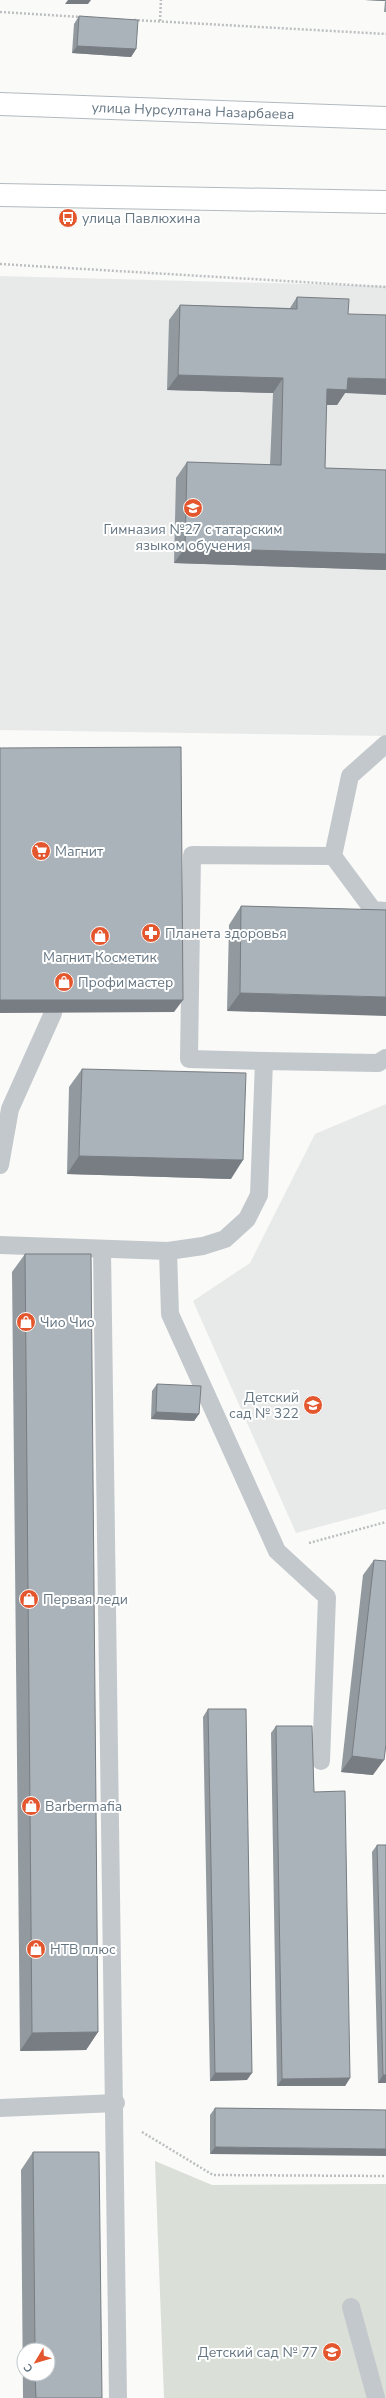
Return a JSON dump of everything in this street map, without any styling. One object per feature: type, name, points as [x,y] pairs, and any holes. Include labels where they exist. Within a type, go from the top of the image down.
[{"type":"main road","name":"улица Нурсултана Назарбаева","points":[[0,104],[386,118]]},
{"type":"main road","points":[[0,195],[386,202]]},
{"type":"lane","points":[[386,744],[350,776],[333,856],[373,910],[386,911]]},
{"type":"lane","points":[[333,856],[192,855],[189,1059],[378,1063],[386,1058]]},
{"type":"lane","points":[[0,1165],[10,1109],[53,1013]]},
{"type":"lane","points":[[0,1245],[168,1252],[203,1246],[226,1239],[247,1219],[258,1195],[264,1061]]},
{"type":"lane","points":[[102,1249],[116,2110],[118,2398]]},
{"type":"lane","points":[[168,1252],[170,1314],[277,1551],[327,1597],[321,1761]]},
{"type":"lane","points":[[0,2108],[116,2110]]},
{"type":"lane","points":[[351,2307],[376,2398]]},
{"type":"path","points":[[160,22],[161,0]]},
{"type":"path","points":[[0,12],[84,17]]},
{"type":"path","points":[[130,20],[386,34]]},
{"type":"path","points":[[0,264],[386,287]]},
{"type":"path","points":[[277,1551],[386,1522]]},
{"type":"path","points":[[116,2110],[213,2175],[386,2176]]},
{"type":"shaded area","name":"Гимназия №27 с татарским языком обучения","points":[[0,276],[386,286],[386,736],[0,730]]},
{"type":"shaded area","name":"Детский сад № 322","points":[[386,1104],[386,1509],[296,1533],[193,1301],[250,1263],[315,1134]]},
{"type":"shaded area","points":[[155,2161],[212,2185],[386,2184],[386,2398],[164,2398]]},
{"type":"building","points":[[79,16],[138,20],[136,49],[77,46]]},
{"type":"building","points":[[297,297],[349,299],[348,314],[386,315],[386,379],[348,378],[347,390],[327,389],[325,468],[386,470],[386,554],[185,548],[187,462],[281,465],[283,378],[178,375],[180,305],[297,309]]},
{"type":"building","points":[[181,747],[183,1000],[0,1000],[0,748]]},
{"type":"building","points":[[241,906],[386,910],[386,997],[240,993]]},
{"type":"building","points":[[82,1069],[246,1073],[243,1160],[79,1156]]},
{"type":"building","points":[[25,1254],[91,1254],[98,2032],[32,2033]]},
{"type":"building","points":[[157,1384],[201,1386],[199,1414],[156,1412]]},
{"type":"building","points":[[374,1560],[386,1561],[386,1744],[384,1760],[352,1756]]},
{"type":"building","points":[[208,1709],[246,1709],[252,2073],[215,2073]]},
{"type":"building","points":[[276,1726],[312,1726],[314,1792],[345,1791],[350,2078],[282,2079]]},
{"type":"building","points":[[377,1845],[386,1845],[386,2075],[383,2075]]},
{"type":"building","points":[[215,2108],[386,2110],[386,2149],[215,2147]]},
{"type":"building","points":[[33,2152],[99,2152],[102,2398],[36,2398],[35,2382],[56,2382],[56,2342],[35,2342]]},
{"type":"place","name":"улица Павлюхина","points":[[68,218]]},
{"type":"place","name":"Гимназия №27 с татарским языком обучения","points":[[193,508]]},
{"type":"place","name":"Магнит","points":[[41,851]]},
{"type":"place","name":"Планета здоровья","points":[[151,933]]},
{"type":"place","name":"Магнит Косметик","points":[[100,936]]},
{"type":"place","name":"Профи мастер","points":[[64,982]]},
{"type":"place","name":"Чио Чио","points":[[26,1322]]},
{"type":"place","name":"Детский сад № 322","points":[[313,1405]]},
{"type":"place","name":"Первая леди","points":[[29,1599]]},
{"type":"place","name":"Barbermafia","points":[[31,1806]]},
{"type":"place","name":"НТВ плюс","points":[[36,1949]]},
{"type":"place","name":"Детский сад № 77","points":[[332,2352]]}]
